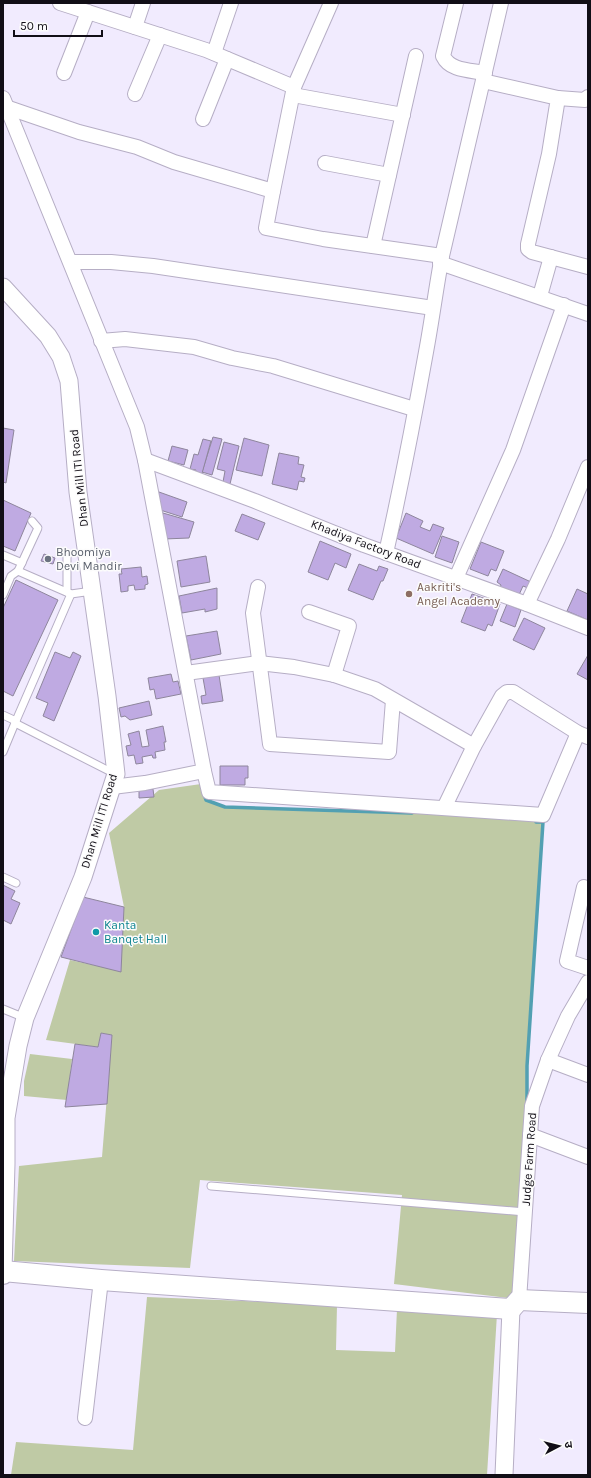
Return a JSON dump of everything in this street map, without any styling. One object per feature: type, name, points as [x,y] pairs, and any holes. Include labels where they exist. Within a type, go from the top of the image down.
[{"type":"main road","points":[[3,1273],[515,1305],[588,1304]]},
{"type":"street","points":[[60,3],[214,53],[294,91],[403,115]]},
{"type":"street","points":[[135,27],[142,3]]},
{"type":"street","points":[[214,53],[230,3]]},
{"type":"street","points":[[331,3],[294,91],[266,228],[323,239],[373,246],[441,260],[588,314]]},
{"type":"street","points":[[456,3],[443,56],[446,62],[452,66],[484,77],[558,98],[585,100],[588,97]]},
{"type":"street","points":[[386,553],[426,352],[441,260],[501,3]]},
{"type":"street","points":[[64,73],[88,12]]},
{"type":"street","points":[[135,94],[160,35]]},
{"type":"street","points":[[373,246],[416,56]]},
{"type":"street","points":[[203,119],[227,59]]},
{"type":"street","points":[[558,98],[549,154],[528,249],[532,252],[588,267]]},
{"type":"street","points":[[4,103],[79,132],[137,147],[174,162],[273,191]]},
{"type":"street","points":[[4,103],[71,262],[101,341],[137,427],[145,460],[209,792],[543,815],[583,735],[513,692],[507,692],[502,696],[474,746],[444,808]]},
{"type":"street","points":[[325,163],[389,175]]},
{"type":"street","points":[[540,296],[551,257]]},
{"type":"street","points":[[71,262],[112,262],[153,266],[433,308]]},
{"type":"street","name":"Dhan Mill ITI Road","points":[[3,287],[48,336],[62,358],[69,381],[78,492],[107,696],[114,781],[83,877],[25,1018],[18,1046],[4,1118],[3,1273]]},
{"type":"street","points":[[456,578],[513,450],[564,305]]},
{"type":"street","points":[[101,341],[125,338],[194,347],[232,358],[273,366],[414,409]]},
{"type":"street","name":"Khadiya Factory Road","points":[[145,460],[255,501],[386,553],[527,604],[588,628]]},
{"type":"street","points":[[527,604],[558,539],[588,467]]},
{"type":"street","points":[[258,587],[253,613],[270,744],[389,752],[393,700]]},
{"type":"street","points":[[308,612],[350,626],[334,675]]},
{"type":"street","points":[[186,673],[259,663],[294,667],[334,675],[375,689],[474,746]]},
{"type":"street","points":[[114,781],[145,783],[204,771]]},
{"type":"street","points":[[582,886],[567,961],[588,968]]},
{"type":"street","name":"Judge Farm Road","points":[[515,1305],[525,1212],[532,1106],[548,1060],[568,1016],[588,982]]},
{"type":"street","points":[[548,1060],[588,1076]]},
{"type":"street","points":[[530,1135],[588,1157]]},
{"type":"street","points":[[85,1418],[101,1280]]},
{"type":"street","points":[[504,1475],[515,1305]]},
{"type":"lane","points":[[3,595],[11,576],[18,571],[38,528],[32,521]]},
{"type":"lane","points":[[3,555],[22,563]]},
{"type":"lane","points":[[3,752],[69,593],[67,557]]},
{"type":"lane","points":[[18,571],[69,593],[92,591]]},
{"type":"lane","points":[[3,715],[114,781]]},
{"type":"lane","points":[[3,877],[16,883]]},
{"type":"lane","points":[[3,1009],[25,1018]]},
{"type":"lane","points":[[210,1186],[525,1212]]},
{"type":"green space","points":[[201,784],[206,800],[225,807],[444,814],[543,822],[527,1066],[527,1127],[513,1294],[508,1298],[394,1284],[402,1195],[200,1180],[190,1268],[14,1261],[19,1166],[102,1157],[112,1035],[101,1033],[98,1047],[46,1040],[70,960],[120,971],[124,907],[109,833],[159,790]]},
{"type":"green space","points":[[30,1054],[72,1059],[67,1100],[24,1096],[24,1081]]},
{"type":"green space","points":[[147,1297],[337,1305],[336,1350],[395,1352],[397,1309],[497,1314],[487,1475],[11,1475],[16,1442],[133,1450]]},
{"type":"building","points":[[3,428],[14,430],[6,483],[3,482]]},
{"type":"building","points":[[213,437],[222,439],[212,475],[202,472]]},
{"type":"building","points":[[244,438],[269,445],[262,476],[236,470]]},
{"type":"building","points":[[203,439],[211,441],[201,477],[194,475],[196,470],[190,469],[194,454],[198,455]]},
{"type":"building","points":[[224,442],[239,446],[230,484],[223,482],[225,471],[217,469]]},
{"type":"building","points":[[172,446],[188,450],[184,465],[168,461]]},
{"type":"building","points":[[279,453],[299,457],[298,464],[304,465],[301,477],[305,478],[304,482],[299,481],[297,490],[272,484]]},
{"type":"building","points":[[159,492],[187,502],[182,517],[157,509],[156,502]]},
{"type":"building","points":[[3,500],[31,513],[15,551],[3,546]]},
{"type":"building","points":[[163,513],[194,522],[189,538],[164,539],[160,524]]},
{"type":"building","points":[[406,513],[423,521],[420,527],[430,531],[433,524],[444,528],[433,554],[396,538]]},
{"type":"building","points":[[242,514],[265,523],[258,540],[235,531]]},
{"type":"building","points":[[442,536],[459,542],[452,563],[435,557]]},
{"type":"building","points":[[320,541],[351,554],[346,568],[335,563],[328,580],[308,572]]},
{"type":"building","points":[[481,542],[504,551],[496,571],[491,569],[488,576],[470,569]]},
{"type":"building","name":"Bhoomiya Devi Mandir","points":[[44,554],[55,558],[53,564],[41,561]]},
{"type":"building","points":[[206,556],[210,582],[181,587],[177,561]]},
{"type":"building","points":[[359,564],[377,571],[379,566],[388,569],[373,600],[348,590]]},
{"type":"building","points":[[141,567],[142,577],[147,576],[148,584],[145,585],[145,589],[135,590],[134,585],[128,586],[128,591],[121,592],[119,574],[122,574],[121,569]]},
{"type":"building","points":[[503,569],[531,582],[528,588],[523,586],[518,597],[500,588],[501,585],[497,582]]},
{"type":"building","points":[[16,580],[58,600],[13,696],[3,691],[3,608]]},
{"type":"building","points":[[217,588],[217,609],[205,612],[205,609],[182,613],[179,596]]},
{"type":"building","points":[[577,589],[588,594],[588,620],[567,611]]},
{"type":"building","points":[[472,594],[500,604],[492,626],[488,624],[485,631],[461,622]]},
{"type":"building","points":[[507,604],[521,610],[515,627],[500,621]]},
{"type":"building","points":[[524,618],[545,628],[534,650],[513,640]]},
{"type":"building","points":[[217,631],[221,654],[191,660],[186,636]]},
{"type":"building","points":[[55,652],[70,658],[73,652],[81,656],[54,721],[43,716],[48,703],[36,698]]},
{"type":"building","points":[[588,655],[588,680],[577,674]]},
{"type":"building","points":[[171,674],[173,682],[178,681],[181,694],[156,699],[154,689],[150,690],[148,678]]},
{"type":"building","points":[[219,675],[223,701],[202,704],[201,696],[206,695],[203,678]]},
{"type":"building","points":[[149,701],[152,715],[130,720],[125,716],[121,717],[119,708]]},
{"type":"building","points":[[163,726],[166,742],[164,742],[165,750],[155,752],[156,758],[153,758],[152,755],[142,757],[143,763],[136,764],[134,755],[128,756],[126,746],[131,745],[128,734],[139,731],[142,747],[149,746],[146,730]]},
{"type":"building","points":[[220,766],[248,766],[248,778],[245,778],[245,785],[220,785]]},
{"type":"building","points":[[153,789],[154,797],[139,798],[139,790]]},
{"type":"building","points":[[3,885],[15,891],[11,899],[20,903],[11,924],[3,920]]},
{"type":"building","name":"Kanta Banqet Hall","points":[[83,897],[124,907],[121,972],[61,957]]},
{"type":"building","points":[[101,1033],[112,1035],[107,1104],[65,1107],[75,1044],[98,1047]]},
{"type":"waterway","points":[[204,794],[206,800],[225,807],[412,813]]},
{"type":"waterway","points":[[527,1104],[527,1066],[543,822],[536,822]]},
{"type":"place","name":"Bhoomiya Devi Mandir","points":[[48,559]]},
{"type":"place","name":"Aakriti's Angel Academy","points":[[409,594]]},
{"type":"place","name":"Kanta Banqet Hall","points":[[96,932]]}]
